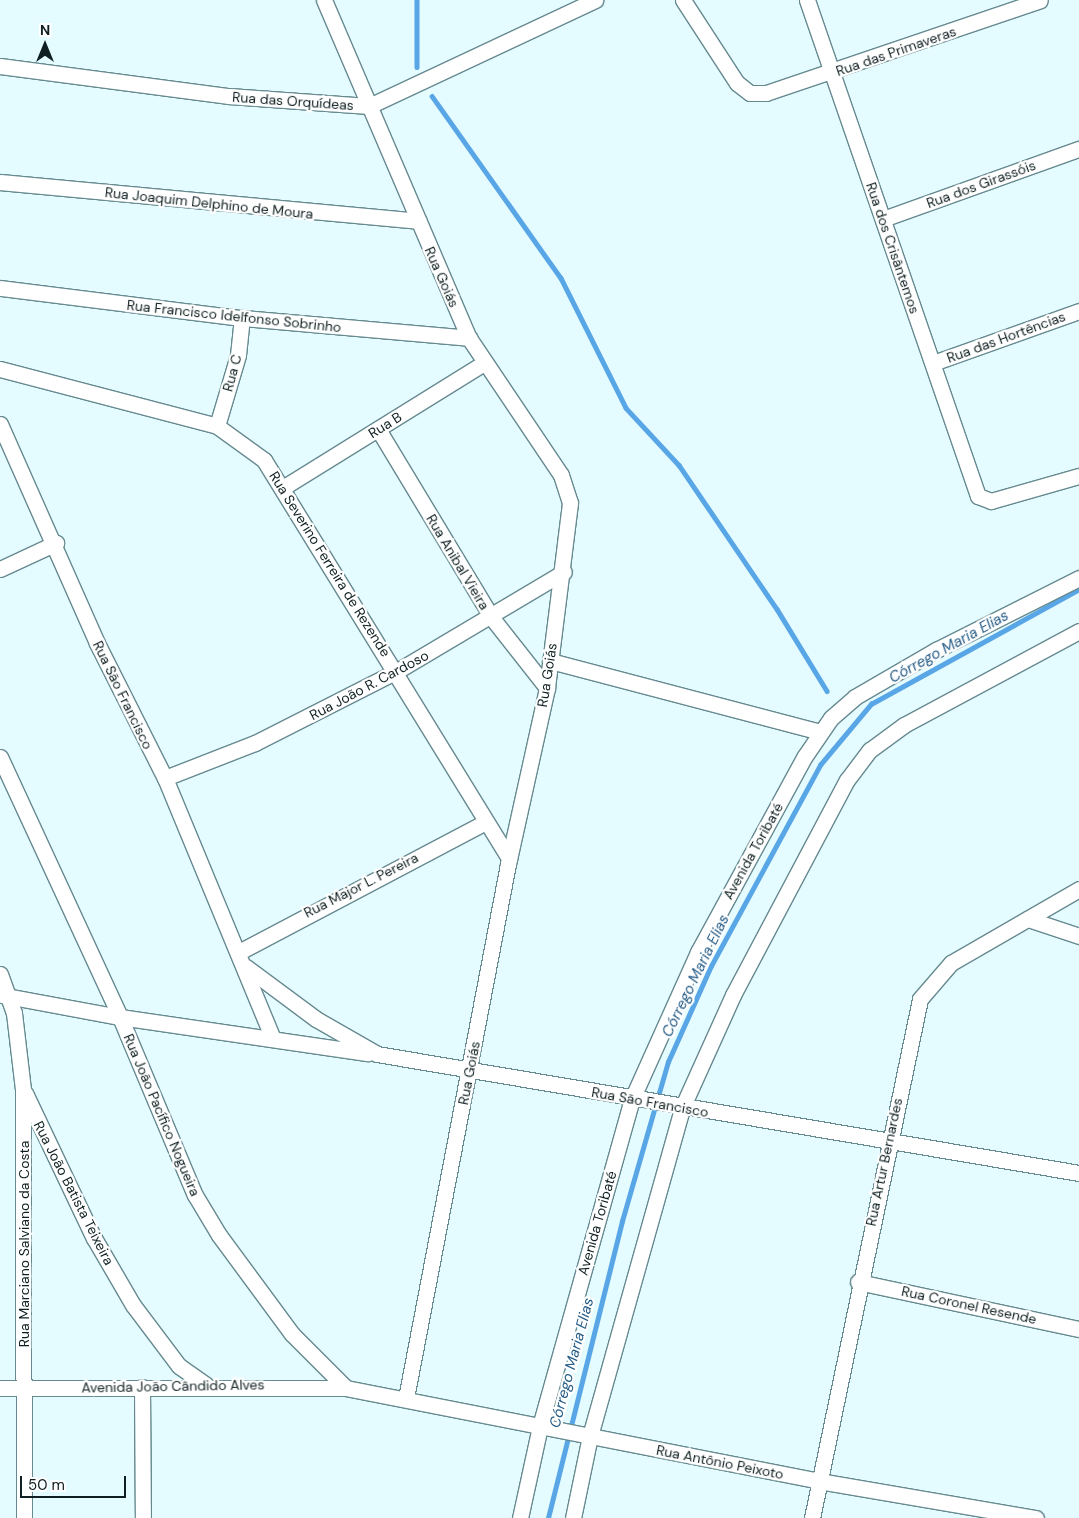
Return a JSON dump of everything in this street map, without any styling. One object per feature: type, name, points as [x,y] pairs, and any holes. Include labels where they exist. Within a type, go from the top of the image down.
[{"type":"street","name":"Rua Goiás","points":[[324,0],[470,338],[484,363],[560,475],[570,503],[564,572],[547,688],[509,859],[406,1398]]},
{"type":"street","name":"Rua das Orquídeas","points":[[0,66],[229,96],[369,106],[595,0]]},
{"type":"street","name":"Rua das Primaveras","points":[[683,0],[737,83],[750,92],[783,89],[1040,0]]},
{"type":"street","name":"Rua dos Crisântemos","points":[[807,0],[978,496],[991,501],[1079,476]]},
{"type":"street","name":"Rua dos Girassóis","points":[[883,219],[1079,149]]},
{"type":"street","name":"Rua Joaquim Delphino de Moura","points":[[0,182],[418,221]]},
{"type":"street","name":"Rua Francisco Idelfonso Sobrinho","points":[[0,288],[242,318],[470,338]]},
{"type":"street","name":"Rua das Hortências","points":[[933,364],[1079,311]]},
{"type":"street","name":"Rua C","points":[[217,426],[238,355],[242,318]]},
{"type":"street","name":"Rua B","points":[[284,487],[484,363]]},
{"type":"street","name":"Rua Severino Ferreira de Rezende","points":[[0,370],[217,426],[264,460],[284,487],[397,671],[509,859]]},
{"type":"street","name":"Rua São Francisco","points":[[0,424],[56,543],[97,643],[164,778],[246,967],[273,1038]]},
{"type":"street","name":"Rua Anibal Vieira","points":[[378,429],[492,618],[547,688]]},
{"type":"street","points":[[0,569],[56,543]]},
{"type":"street","name":"Rua João R. Cardoso","points":[[164,778],[256,743],[397,671],[492,618],[564,572]]},
{"type":"street","name":"Avenida Toribaté","points":[[520,1518],[544,1426],[638,1100],[698,952],[820,732],[855,697],[936,650],[1079,578]]},
{"type":"street","points":[[573,1518],[586,1435],[677,1107],[733,995],[847,780],[870,750],[904,725],[1079,631]]},
{"type":"street","points":[[550,661],[820,732]]},
{"type":"street","name":"Rua João Pacífico Nogueira","points":[[0,757],[120,1017],[175,1151],[219,1235],[292,1334],[346,1388]]},
{"type":"street","name":"Rua Major L. Pereira","points":[[239,952],[486,822]]},
{"type":"street","name":"Rua Artur Bernardes","points":[[812,1518],[888,1140],[926,986],[951,963],[1079,889]]},
{"type":"street","points":[[1028,919],[1079,936]]},
{"type":"street","name":"Rua São Francisco","points":[[246,967],[316,1018],[377,1054],[677,1107],[888,1140],[1079,1173]]},
{"type":"street","name":"Rua Marciano Salviano da Costa","points":[[0,974],[23,1090],[24,1518]]},
{"type":"street","points":[[5,995],[120,1017],[377,1054]]},
{"type":"street","name":"Rua João Batista Teixeira","points":[[23,1090],[94,1238],[133,1305],[179,1366],[206,1385]]},
{"type":"street","name":"Rua Coronel Resende","points":[[858,1282],[1079,1328]]},
{"type":"street","name":"Avenida João Cândido Alves","points":[[0,1388],[206,1385],[346,1388]]},
{"type":"street","points":[[142,1387],[143,1518]]},
{"type":"street","points":[[346,1388],[406,1398]]},
{"type":"street","name":"Rua Antônio Peixoto","points":[[406,1398],[819,1481],[1036,1518]]},
{"type":"waterway","points":[[417,0],[417,67]]},
{"type":"waterway","points":[[432,96],[561,278],[626,408],[679,465],[777,609],[827,691]]},
{"type":"waterway","name":"Córrego Maria Elias","points":[[548,1518],[622,1221],[668,1062],[711,966],[820,765],[871,704],[1079,589]]}]
